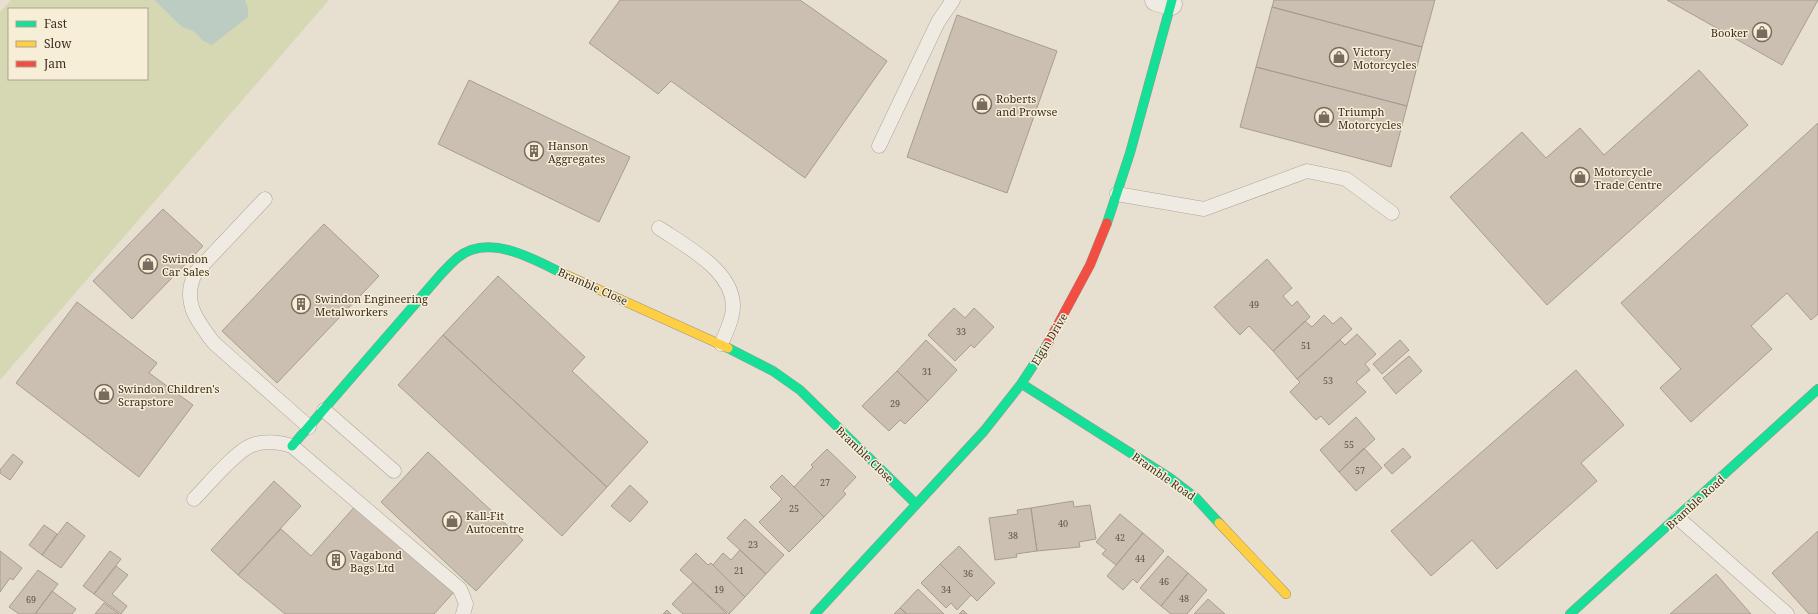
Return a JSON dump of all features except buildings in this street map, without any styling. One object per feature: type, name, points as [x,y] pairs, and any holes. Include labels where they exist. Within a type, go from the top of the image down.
[{"type":"street","name":"Elgin Drive","points":[[815,614],[963,454],[1022,384],[1073,299],[1102,233],[1117,194],[1167,1]]},
{"type":"street","name":"Bramble Close","points":[[292,446],[442,273],[458,257],[478,249],[491,247],[521,254],[721,344],[773,371],[800,390],[916,504]]},
{"type":"street","name":"Bramble Road","points":[[1022,384],[1164,474],[1196,498],[1286,594]]},
{"type":"street","name":"Bramble Road","points":[[1570,614],[1818,390]]},
{"type":"lane","points":[[878,146],[938,22],[953,0]]},
{"type":"lane","points":[[1117,194],[1204,209],[1307,171],[1346,179],[1392,213]]},
{"type":"lane","points":[[265,199],[196,272],[191,282],[188,294],[192,309],[201,327],[214,343],[309,427]]},
{"type":"lane","points":[[659,228],[705,259],[725,280],[733,304],[732,316],[721,344]]},
{"type":"lane","points":[[324,410],[394,471]]},
{"type":"lane","points":[[194,499],[238,454],[250,446],[264,442],[278,442],[292,446],[460,589],[466,604],[463,614]]},
{"type":"lane","points":[[1678,518],[1787,614]]},
{"type":"green space","points":[[11,0],[154,0],[182,27],[193,31],[202,40],[248,8],[245,0],[329,0],[0,380],[0,12]]},
{"type":"shaded area","points":[[154,0],[245,0],[248,8],[248,17],[212,45],[202,40],[193,31],[182,27]]},
{"type":"traffic: fast","points":[[1107,223],[1130,153],[1172,0]]},
{"type":"traffic: fast","points":[[292,446],[442,273],[463,254],[471,250],[482,248],[506,249],[529,257],[562,273]]},
{"type":"traffic: fast","points":[[815,614],[984,431],[1021,384],[1048,343]]},
{"type":"traffic: fast","points":[[728,348],[773,371],[800,390],[916,504]]},
{"type":"traffic: fast","points":[[1022,384],[1170,478],[1196,498],[1219,523]]},
{"type":"traffic: fast","points":[[1570,614],[1818,389]]},
{"type":"traffic: slow","points":[[562,273],[728,348]]},
{"type":"traffic: slow","points":[[1219,523],[1286,594]]},
{"type":"traffic: jam","points":[[1048,343],[1090,265],[1107,223]]},
{"type":"place","name":"Booker","points":[[1762,32]]},
{"type":"place","name":"Victory Motorcycles","points":[[1339,57]]},
{"type":"place","name":"Roberts and Prowse","points":[[982,104]]},
{"type":"place","name":"Triumph Motorcycles","points":[[1324,117]]},
{"type":"place","name":"Hanson Aggregates","points":[[534,151]]},
{"type":"place","name":"Motorcycle Trade Centre","points":[[1580,177]]},
{"type":"place","name":"Swindon Car Sales","points":[[148,264]]},
{"type":"place","name":"Swindon Engineering Metalworkers","points":[[301,304]]},
{"type":"place","name":"Swindon Children's Scrapstore","points":[[104,394]]},
{"type":"place","name":"Kall-Fit Autocentre","points":[[452,521]]},
{"type":"place","name":"Vagabond Bags Ltd","points":[[336,560]]}]
